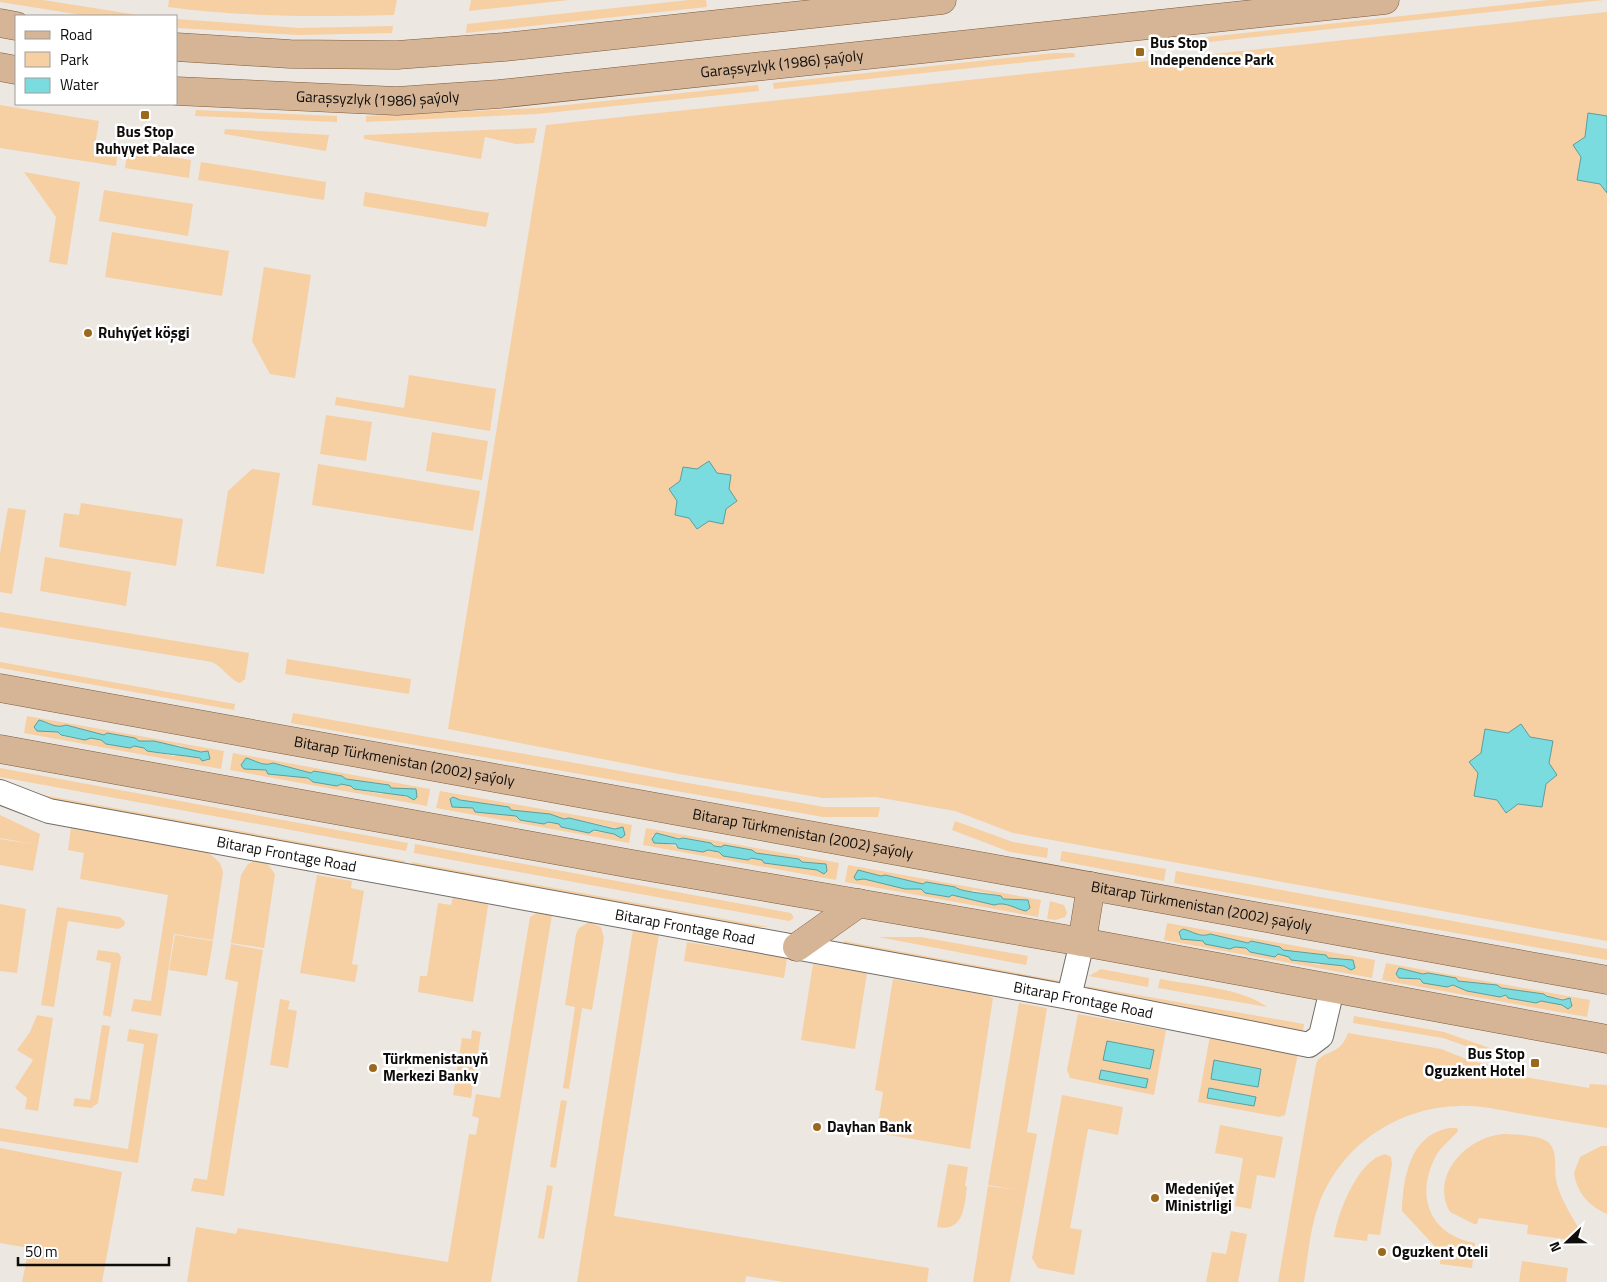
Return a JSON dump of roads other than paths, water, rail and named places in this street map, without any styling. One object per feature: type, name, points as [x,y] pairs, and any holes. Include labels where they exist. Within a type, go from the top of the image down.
[{"type":"main road","points":[[178,47],[359,56],[504,47],[942,0]]},
{"type":"main road","name":"Garaşsyzlyk (1986) şaýoly","points":[[178,91],[397,101],[499,94],[1385,0]]},
{"type":"main road","points":[[0,23],[15,26]]},
{"type":"main road","points":[[358,100],[359,56]]},
{"type":"main road","points":[[0,67],[15,70]]},
{"type":"main road","name":"Bitarap Türkmenistan (2002) şaýoly","points":[[0,688],[1607,980]]},
{"type":"main road","points":[[0,749],[632,864],[1082,942],[1607,1039]]},
{"type":"main road","points":[[1082,942],[1091,886]]},
{"type":"main road","points":[[797,946],[859,903]]},
{"type":"street","name":"Bitarap Frontage Road","points":[[0,792],[49,812],[797,946],[1069,997],[1309,1045],[1321,1036],[1332,989]]},
{"type":"street","points":[[1069,997],[1082,942]]},
{"type":"water","points":[[1588,113],[1607,116],[1607,193],[1600,184],[1577,180],[1581,157],[1573,145],[1585,137]]},
{"type":"water","points":[[709,461],[717,473],[731,475],[729,489],[737,501],[726,509],[723,524],[709,521],[697,529],[689,518],[675,515],[677,501],[669,489],[680,481],[683,467],[697,469]]},
{"type":"water","points":[[39,720],[55,726],[66,725],[104,735],[107,733],[135,738],[139,741],[154,741],[201,752],[208,751],[210,759],[202,761],[200,758],[147,751],[144,748],[134,746],[130,748],[106,744],[101,740],[91,738],[85,740],[61,735],[58,732],[37,731],[34,727]]},
{"type":"water","points":[[1521,724],[1530,737],[1553,741],[1549,763],[1557,775],[1546,784],[1542,807],[1518,804],[1506,813],[1497,800],[1474,796],[1478,773],[1469,762],[1481,753],[1485,729],[1508,733]]},
{"type":"water","points":[[246,758],[262,764],[273,763],[311,773],[314,771],[342,776],[346,779],[389,785],[391,788],[416,789],[417,797],[414,800],[407,796],[354,789],[351,786],[341,784],[337,786],[313,782],[308,778],[268,774],[266,770],[244,769],[241,765]]},
{"type":"water","points":[[453,797],[460,800],[509,807],[511,810],[550,814],[564,819],[569,818],[615,829],[623,827],[625,835],[621,838],[614,834],[594,830],[589,833],[561,827],[559,824],[548,822],[544,824],[520,820],[516,816],[475,812],[473,808],[452,807],[450,799]]},
{"type":"water","points":[[656,833],[679,839],[711,843],[714,846],[721,847],[724,845],[752,850],[756,853],[799,859],[802,862],[826,864],[827,871],[824,874],[817,870],[764,863],[762,860],[751,858],[748,860],[723,856],[719,852],[708,850],[703,852],[678,848],[676,844],[654,843],[652,839]]},
{"type":"water","points":[[858,870],[923,884],[926,882],[955,887],[969,892],[1001,896],[1003,899],[1028,900],[1030,908],[1026,911],[1006,905],[994,905],[952,895],[949,897],[925,893],[921,889],[905,889],[864,879],[856,880],[854,877]]},
{"type":"water","points":[[1183,929],[1199,935],[1210,934],[1248,943],[1251,941],[1280,947],[1283,950],[1326,955],[1328,958],[1353,960],[1355,968],[1351,970],[1344,966],[1291,960],[1289,957],[1278,954],[1275,957],[1250,952],[1246,948],[1235,947],[1230,949],[1205,944],[1203,941],[1181,939],[1179,932]]},
{"type":"water","points":[[1399,968],[1423,974],[1428,973],[1456,978],[1458,981],[1497,985],[1501,988],[1544,994],[1563,1000],[1570,998],[1572,1006],[1568,1009],[1562,1005],[1541,1001],[1536,1003],[1508,998],[1506,995],[1500,997],[1467,991],[1453,985],[1447,987],[1423,983],[1420,979],[1399,978],[1396,974]]},
{"type":"water","points":[[1107,1041],[1154,1050],[1150,1069],[1103,1060]]},
{"type":"water","points":[[1214,1060],[1261,1069],[1258,1087],[1211,1079]]},
{"type":"water","points":[[1101,1070],[1148,1079],[1146,1088],[1099,1079]]},
{"type":"water","points":[[1209,1088],[1256,1097],[1254,1106],[1207,1098]]},
{"type":"place","name":"Bus Stop Independence Park","points":[[1140,52]]},
{"type":"place","name":"Bus Stop Ruhyyet Palace","points":[[145,115]]},
{"type":"place","name":"Ruhyýet köşgi","points":[[88,333]]},
{"type":"place","name":"Bus Stop Oguzkent Hotel","points":[[1535,1063]]},
{"type":"place","name":"Türkmenistanyň Merkezi Banky","points":[[373,1068]]},
{"type":"place","name":"Dayhan Bank","points":[[817,1127]]},
{"type":"place","name":"Medeniýet Ministrligi","points":[[1155,1198]]},
{"type":"place","name":"Oguzkent Oteli","points":[[1382,1252]]}]
